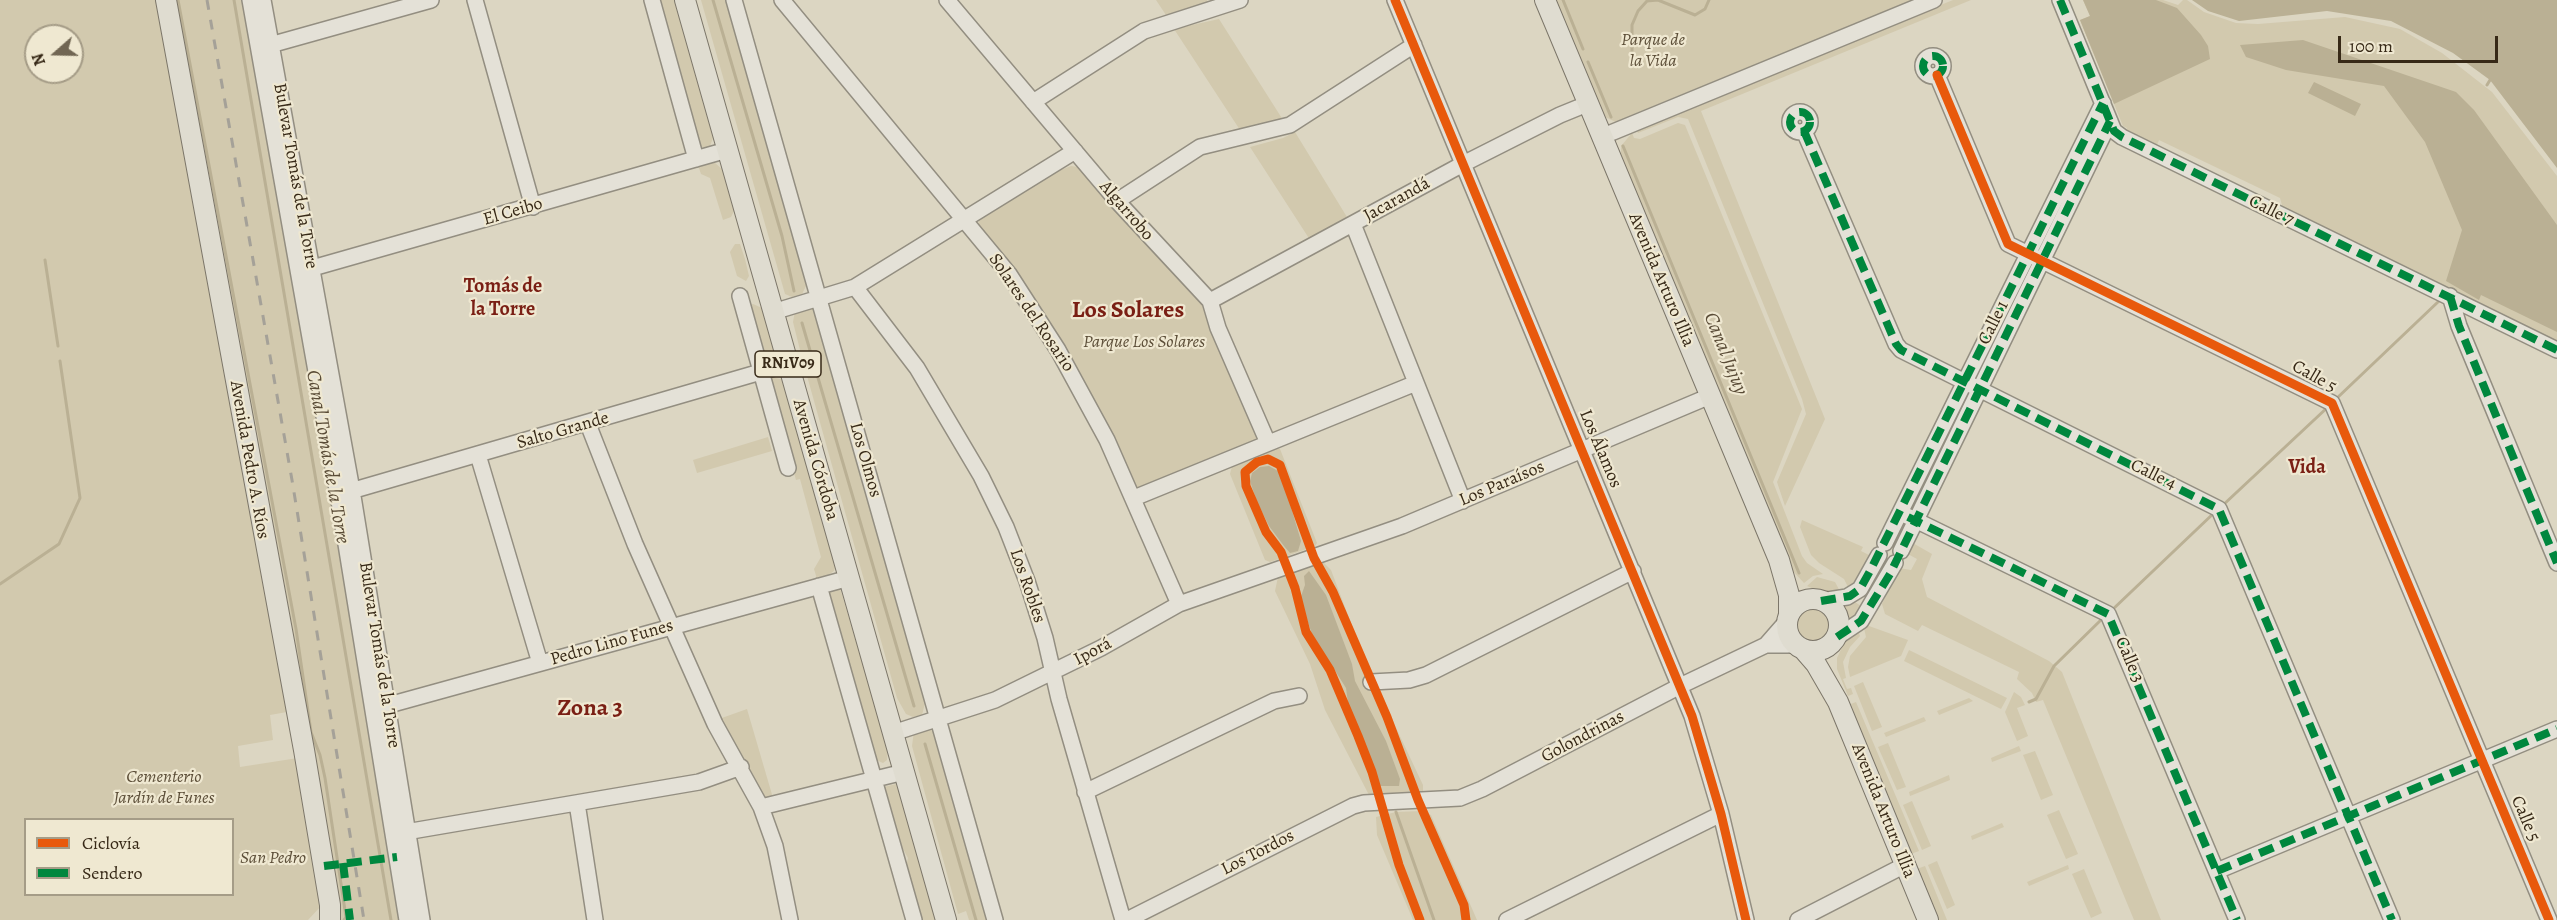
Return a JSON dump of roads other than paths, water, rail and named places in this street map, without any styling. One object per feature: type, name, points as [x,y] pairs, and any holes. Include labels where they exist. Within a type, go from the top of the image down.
[{"type":"main road","name":"Avenida Pedro A. Ríos","points":[[166,0],[204,217],[304,750],[330,905],[330,920]]},
{"type":"main road","name":"Avenida Córdoba","points":[[685,0],[946,920]]},
{"type":"main road","name":"Avenida Arturo Illia","points":[[1545,0],[1779,560],[1789,595],[1788,618]]},
{"type":"main road","name":"Avenida Arturo Illia","points":[[1779,560],[1791,577],[1818,600]]},
{"type":"main road","points":[[1818,600],[1829,605],[1838,620],[1834,641],[1813,652],[1799,647],[1790,638],[1788,618],[1795,606],[1804,601],[1818,600]]},
{"type":"main road","name":"Avenida Arturo Illia","points":[[1834,641],[1838,702]]},
{"type":"main road","name":"Avenida Arturo Illia","points":[[1799,647],[1816,664],[1838,702],[1928,920]]},
{"type":"street","name":"Bulevar Tomás de la Torre","points":[[250,0],[265,46]]},
{"type":"street","name":"Bulevar Tomás de la Torre","points":[[263,0],[265,46],[345,493],[401,833],[422,920]]},
{"type":"street","points":[[265,46],[431,0]]},
{"type":"street","points":[[475,0],[533,207]]},
{"type":"street","points":[[652,0],[696,159]]},
{"type":"street","name":"Los Olmos","points":[[734,0],[995,920]]},
{"type":"street","name":"Solares del Rosario","points":[[782,0],[1009,274],[1058,350],[1107,440],[1179,604]]},
{"type":"street","points":[[1033,102],[1144,31],[1240,0]]},
{"type":"street","name":"Los Álamos","points":[[1395,0],[1680,686],[1721,814],[1746,920]]},
{"type":"street","points":[[1601,137],[1934,0]]},
{"type":"street","name":"Calle 7","points":[[2060,0],[2114,131],[2122,137],[2557,350]]},
{"type":"street","name":"Algarrobo","points":[[950,1],[1117,201],[1210,301],[1218,328],[1268,443]]},
{"type":"street","points":[[1117,201],[1200,147],[1290,125],[1414,45]]},
{"type":"street","name":"Calle 5","points":[[1937,75],[2008,244],[2332,403],[2549,920]]},
{"type":"street","name":"Calle 1","points":[[2035,257],[2103,103]]},
{"type":"street","name":"Jacarandá","points":[[1210,301],[1463,164],[1560,115],[1587,104]]},
{"type":"street","name":"Calle 1","points":[[1818,600],[1850,596],[1860,588],[1879,555],[1907,517],[2035,257],[2110,121]]},
{"type":"street","name":"Calle 4","points":[[1804,131],[1896,344],[1901,350],[2219,509],[2392,920]]},
{"type":"street","name":"El Ceibo","points":[[305,270],[727,150]]},
{"type":"street","points":[[773,312],[855,287],[1075,151]]},
{"type":"street","points":[[1353,224],[1463,501]]},
{"type":"street","name":"Los Robles","points":[[855,287],[917,368],[981,476],[1027,581],[1085,792],[1125,920]]},
{"type":"street","points":[[740,296],[788,468]]},
{"type":"street","points":[[2450,297],[2458,326],[2557,563]]},
{"type":"street","name":"Salto Grande","points":[[345,493],[788,364]]},
{"type":"street","points":[[1134,498],[1416,383]]},
{"type":"street","name":"Los Paraísos","points":[[1291,566],[1402,526],[1710,396]]},
{"type":"street","points":[[588,424],[635,544],[715,724],[741,767],[761,807],[775,846],[790,920]]},
{"type":"street","points":[[478,455],[540,663]]},
{"type":"street","name":"Calle 1","points":[[1834,641],[1861,621],[1895,562],[1907,517]]},
{"type":"street","name":"Calle 3","points":[[1907,517],[2108,614],[2237,920]]},
{"type":"street","points":[[1879,555],[1895,562]]},
{"type":"street","name":"Iporá","points":[[893,733],[995,700],[1053,673],[1179,604],[1291,566]]},
{"type":"street","points":[[1371,682],[1409,680],[1426,675],[1633,571]]},
{"type":"street","name":"Pedro Lino Funes","points":[[381,707],[849,578]]},
{"type":"street","points":[[819,586],[914,920]]},
{"type":"street","name":"Golondrinas","points":[[1393,801],[1460,798],[1482,789],[1680,686],[1766,645],[1788,618]]},
{"type":"street","name":"Golondrinas","points":[[1766,645],[1799,647]]},
{"type":"street","points":[[1085,792],[1274,701],[1299,696]]},
{"type":"street","points":[[2217,871],[2557,729]]},
{"type":"street","points":[[401,833],[699,782],[741,767]]},
{"type":"street","points":[[761,807],[904,772]]},
{"type":"street","name":"Los Tordos","points":[[1125,920],[1353,806],[1393,801]]},
{"type":"street","points":[[577,802],[595,920]]},
{"type":"street","points":[[1508,920],[1721,814]]},
{"type":"street","name":"Bulevar Tomás de la Torre","points":[[401,833],[407,920]]},
{"type":"street","points":[[1797,920],[1905,866]]},
{"type":"waterway","points":[[178,0],[296,629],[311,732],[320,755],[325,778],[346,917],[344,920]]},
{"type":"waterway","name":"Canal Tomás de la Torre","points":[[234,0],[391,920]]},
{"type":"waterway","points":[[713,0],[782,236],[794,291]]},
{"type":"waterway","name":"Canal Jujuy","points":[[1563,0],[1583,49]]},
{"type":"waterway","points":[[1632,52],[1632,25],[1638,11],[1647,1],[1658,0],[1695,15],[1705,9],[1709,0]]},
{"type":"waterway","name":"Canal Jujuy","points":[[1588,62],[1611,117]]},
{"type":"waterway","points":[[2487,85],[2490,80]]},
{"type":"waterway","name":"Canal Jujuy","points":[[1623,146],[1799,573]]},
{"type":"waterway","points":[[45,260],[58,346]]},
{"type":"waterway","points":[[2336,399],[2439,301]]},
{"type":"waterway","points":[[802,323],[914,706]]},
{"type":"waterway","points":[[0,584],[59,544],[80,498],[60,361]]},
{"type":"waterway","points":[[2222,506],[2329,406]]},
{"type":"waterway","points":[[2111,611],[2215,512]]},
{"type":"waterway","points":[[2029,702],[2036,699],[2054,666],[2104,617]]},
{"type":"waterway","points":[[925,744],[976,920]]},
{"type":"waterway","points":[[1396,812],[1434,920]]},
{"type":"railway","points":[[207,0],[292,480],[364,920]]},
{"type":"district","name":"Tomás de la Torre","points":[[503,298]]},
{"type":"district","name":"Los Solares","points":[[1128,311]]},
{"type":"district","name":"Vida","points":[[2307,468]]},
{"type":"district","name":"Zona 3","points":[[590,709]]},
{"type":"park label","name":"Parque de la Vida","points":[[1653,51]]},
{"type":"park label","name":"Parque Los Solares","points":[[1144,343]]},
{"type":"park label","name":"Cementerio Jardín de Funes","points":[[164,788]]},
{"type":"park label","name":"San Pedro","points":[[273,859]]}]
